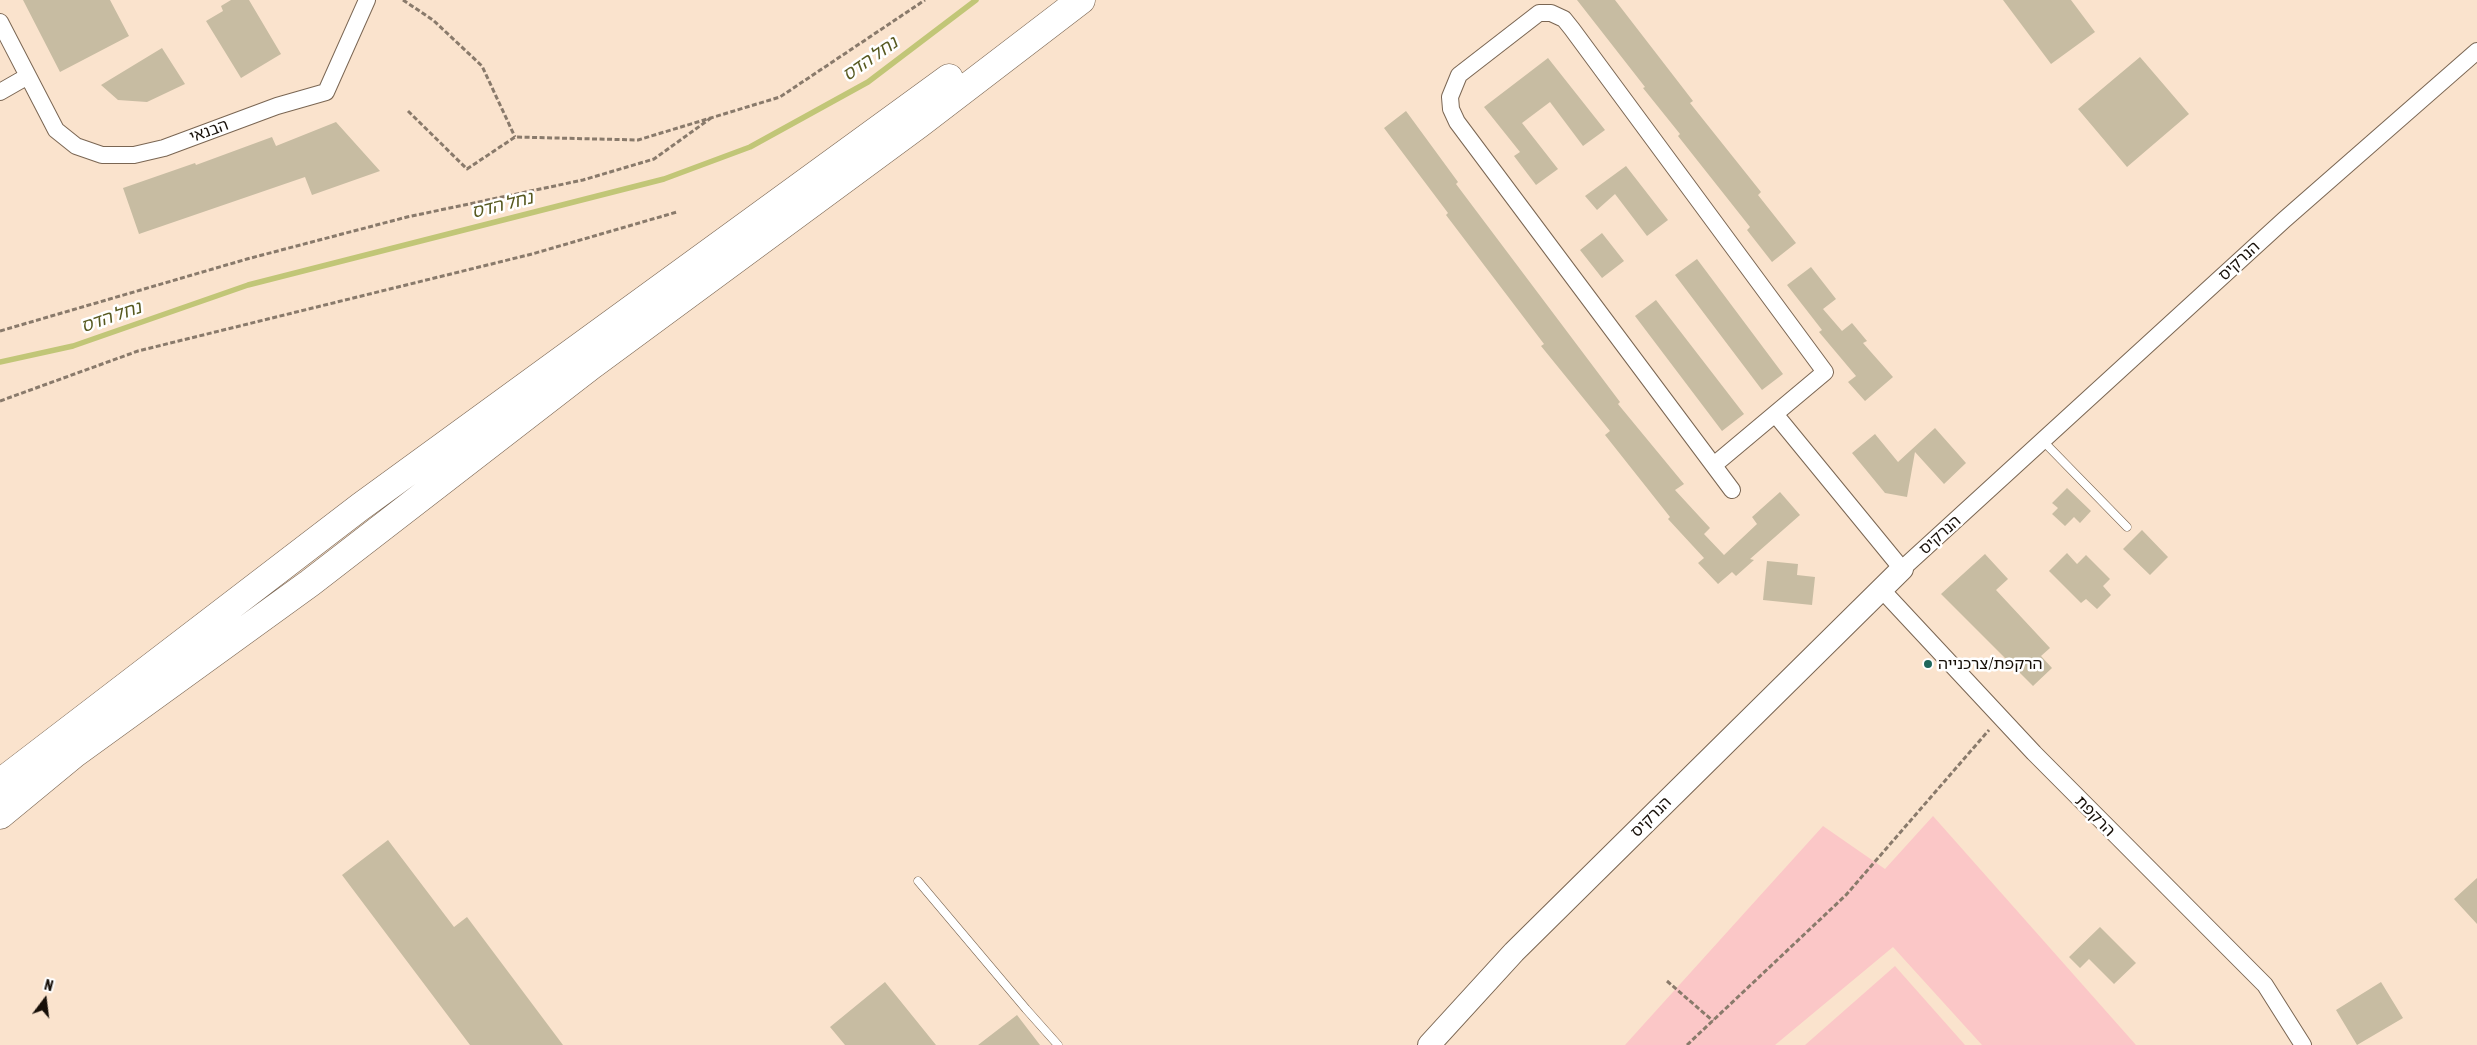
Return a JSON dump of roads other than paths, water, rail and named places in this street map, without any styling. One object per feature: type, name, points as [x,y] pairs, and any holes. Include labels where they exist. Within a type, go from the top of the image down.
[{"type":"highway","points":[[0,783],[360,507],[1055,0]]},
{"type":"highway","points":[[0,815],[74,754],[310,583],[592,365],[919,124],[1081,0]]},
{"type":"street","name":"הבנאי","points":[[0,22],[56,130],[76,146],[102,155],[134,155],[164,148],[277,106],[326,92],[366,0]]},
{"type":"street","points":[[1714,465],[1825,372],[1564,19],[1551,13],[1539,13],[1459,75],[1450,97],[1451,109],[1457,122],[1732,490]]},
{"type":"street","name":"הנרקיס","points":[[1429,1045],[1514,952],[1902,570],[2284,220],[2477,51]]},
{"type":"street","points":[[0,92],[28,76]]},
{"type":"street","points":[[1774,414],[1902,570]]},
{"type":"street","name":"הרקפת","points":[[1882,590],[2143,865],[2265,985],[2299,1043]]},
{"type":"lane","points":[[2043,441],[2127,527]]},
{"type":"lane","points":[[918,880],[1026,1010],[1058,1045]]},
{"type":"waterway","name":"נחל הדס","points":[[0,362],[73,346],[248,285],[664,179],[750,147],[868,82],[976,0]]},
{"type":"place","name":"הרקפת/צרכנייה","points":[[1928,664]]}]
